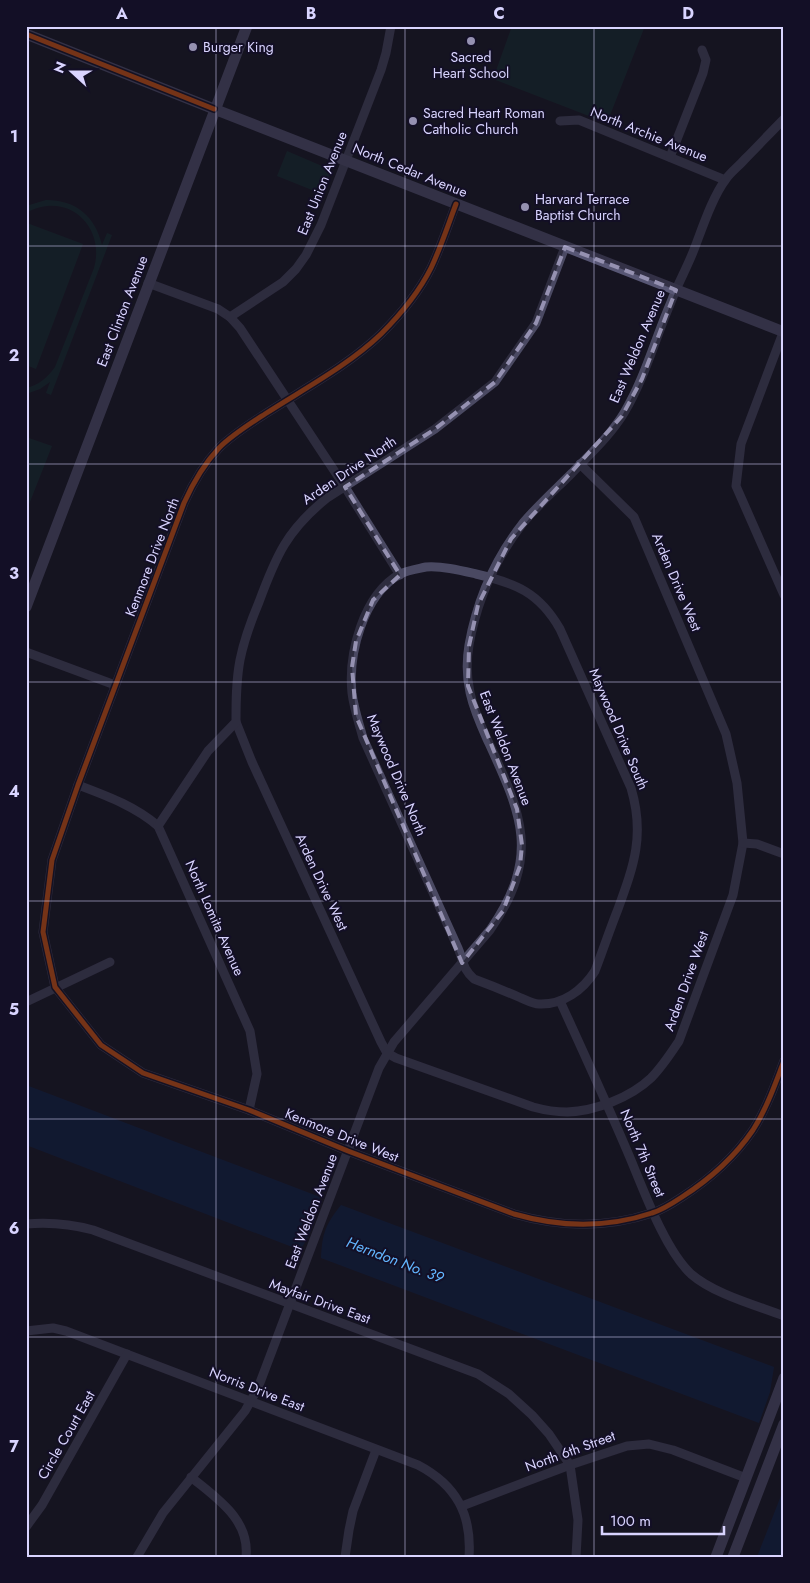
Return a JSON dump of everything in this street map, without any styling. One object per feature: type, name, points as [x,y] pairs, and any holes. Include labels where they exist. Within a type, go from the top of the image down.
[{"type":"main road","name":"East Clinton Avenue","points":[[26,607],[247,26]]},
{"type":"main road","name":"North Cedar Avenue","points":[[26,34],[784,332]]},
{"type":"main road","points":[[716,1557],[783,1383]]},
{"type":"main road","points":[[733,1557],[784,1424]]},
{"type":"main road","points":[[727,1557],[750,1491],[749,1482],[746,1478]]},
{"type":"street","name":"East Union Avenue","points":[[230,317],[283,282],[306,255],[322,225],[381,70],[391,26]]},
{"type":"street","points":[[670,157],[703,73],[706,60],[702,50]]},
{"type":"street","name":"East Weldon Avenue","points":[[137,1557],[159,1518],[251,1401],[258,1388],[379,1068],[387,1053],[394,1042],[490,930],[503,911],[512,892],[520,866],[521,830],[510,790],[478,719],[468,686],[466,669],[478,605],[489,577],[511,539],[525,521],[608,435],[622,416],[634,396],[676,290],[725,180],[784,119]]},
{"type":"street","name":"North Archie Avenue","points":[[560,121],[579,120],[725,180]]},
{"type":"street","name":"Kenmore Drive North","points":[[55,987],[43,932],[52,860],[115,685],[184,503],[193,484],[218,449],[237,432],[358,354],[401,313],[431,268],[456,204]]},
{"type":"street","name":"Arden Drive North","points":[[236,722],[236,685],[246,635],[271,570],[283,545],[311,511],[435,429],[496,382],[536,323],[566,247]]},
{"type":"street","points":[[148,283],[218,309],[230,317],[240,328],[400,574]]},
{"type":"street","points":[[784,332],[741,444],[736,486],[784,595]]},
{"type":"street","name":"Arden Drive West","points":[[236,722],[252,762],[387,1053],[396,1058],[533,1107],[551,1111],[569,1112],[607,1103],[634,1090],[652,1077],[679,1041],[733,894],[743,843],[737,782],[726,734],[634,517],[580,464]]},
{"type":"street","name":"Maywood Drive North","points":[[462,963],[458,948],[363,738],[356,716],[352,692],[352,667],[356,641],[363,620],[373,600],[400,574],[426,567],[440,567],[489,577]]},
{"type":"street","name":"Maywood Drive South","points":[[489,577],[513,584],[524,590],[543,605],[553,616],[627,776],[636,802],[638,838],[635,858],[595,970],[589,980],[571,997],[560,1001]]},
{"type":"street","points":[[26,652],[115,685]]},
{"type":"street","points":[[158,826],[208,751],[236,722]]},
{"type":"street","name":"North Lomita Avenue","points":[[78,785],[119,800],[147,816],[158,826],[250,1031],[257,1074],[249,1110]]},
{"type":"street","points":[[743,843],[757,844],[784,854]]},
{"type":"street","points":[[26,1002],[110,962]]},
{"type":"street","points":[[462,963],[466,972],[474,979],[537,1004],[560,1001]]},
{"type":"street","name":"Kenmore Drive West","points":[[55,987],[101,1045],[143,1073],[249,1110],[348,1151],[514,1214],[534,1220],[583,1225],[619,1221],[654,1213],[700,1186],[735,1154],[753,1129],[768,1102],[784,1061]]},
{"type":"street","name":"North 7th Street","points":[[560,1001],[607,1103],[654,1213],[678,1259],[690,1273],[704,1284],[784,1316]]},
{"type":"street","name":"Mayfair Drive East","points":[[26,1224],[55,1223],[75,1225],[93,1230],[478,1374],[509,1394],[532,1415],[550,1434],[570,1465]]},
{"type":"street","name":"Norris Drive East","points":[[26,1331],[53,1328],[66,1330],[418,1465],[431,1472],[443,1482],[462,1506]]},
{"type":"street","name":"Circle Court East","points":[[26,1527],[42,1505],[127,1354]]},
{"type":"street","name":"North 6th Street","points":[[462,1506],[570,1465],[627,1446],[649,1444],[673,1450],[746,1478]]},
{"type":"street","points":[[345,1557],[353,1511],[376,1450]]},
{"type":"street","points":[[570,1465],[578,1520],[576,1557]]},
{"type":"street","points":[[191,1477],[227,1507],[236,1518],[244,1537],[246,1557]]},
{"type":"street","points":[[462,1506],[469,1536],[469,1557]]},
{"type":"highlighted area","points":[[565,247],[676,290],[642,379],[622,416],[511,539],[478,605],[469,646],[468,686],[517,809],[522,845],[520,866],[503,911],[462,963],[356,716],[352,667],[356,641],[373,600],[400,575],[345,487],[435,429],[495,382],[536,323]]},
{"type":"green space","points":[[512,26],[645,26],[607,123],[493,79]]},
{"type":"green space","points":[[287,151],[329,169],[330,174],[322,194],[277,176]]},
{"type":"green space","points":[[46,200],[66,203],[83,212],[95,226],[102,245],[107,233],[112,235],[51,395],[46,393],[50,382],[40,389],[26,394],[26,388],[42,380],[55,367],[94,268],[96,252],[94,238],[88,226],[80,216],[68,209],[55,206],[41,207],[26,213],[26,206]]},
{"type":"green space","points":[[27,223],[83,244],[36,369],[26,365]]},
{"type":"green space","points":[[26,437],[52,446],[26,512]]},
{"type":"water","points":[[26,1085],[320,1197],[308,1237],[300,1250],[26,1145]]},
{"type":"water","name":"Herndon No. 39","points":[[341,1205],[774,1367],[770,1392],[759,1423],[321,1258],[322,1242],[326,1229]]},
{"type":"water","points":[[784,1488],[784,1552],[782,1557],[757,1557]]},
{"type":"cycle path","points":[[26,34],[214,109]]},
{"type":"cycle path","points":[[456,204],[431,268],[409,303],[388,327],[340,367],[252,422],[229,439],[208,461],[191,488],[78,785],[52,860],[43,932],[55,987],[101,1045],[143,1073],[249,1110],[348,1151],[514,1214],[566,1223],[600,1223],[635,1218],[660,1210],[702,1183],[730,1159],[753,1130],[767,1105],[784,1061]]},
{"type":"place","name":"Sacred Heart School","points":[[471,41]]},
{"type":"place","name":"Burger King","points":[[193,47]]},
{"type":"place","name":"Sacred Heart Roman Catholic Church","points":[[413,121]]},
{"type":"place","name":"Harvard Terrace Baptist Church","points":[[525,207]]}]
